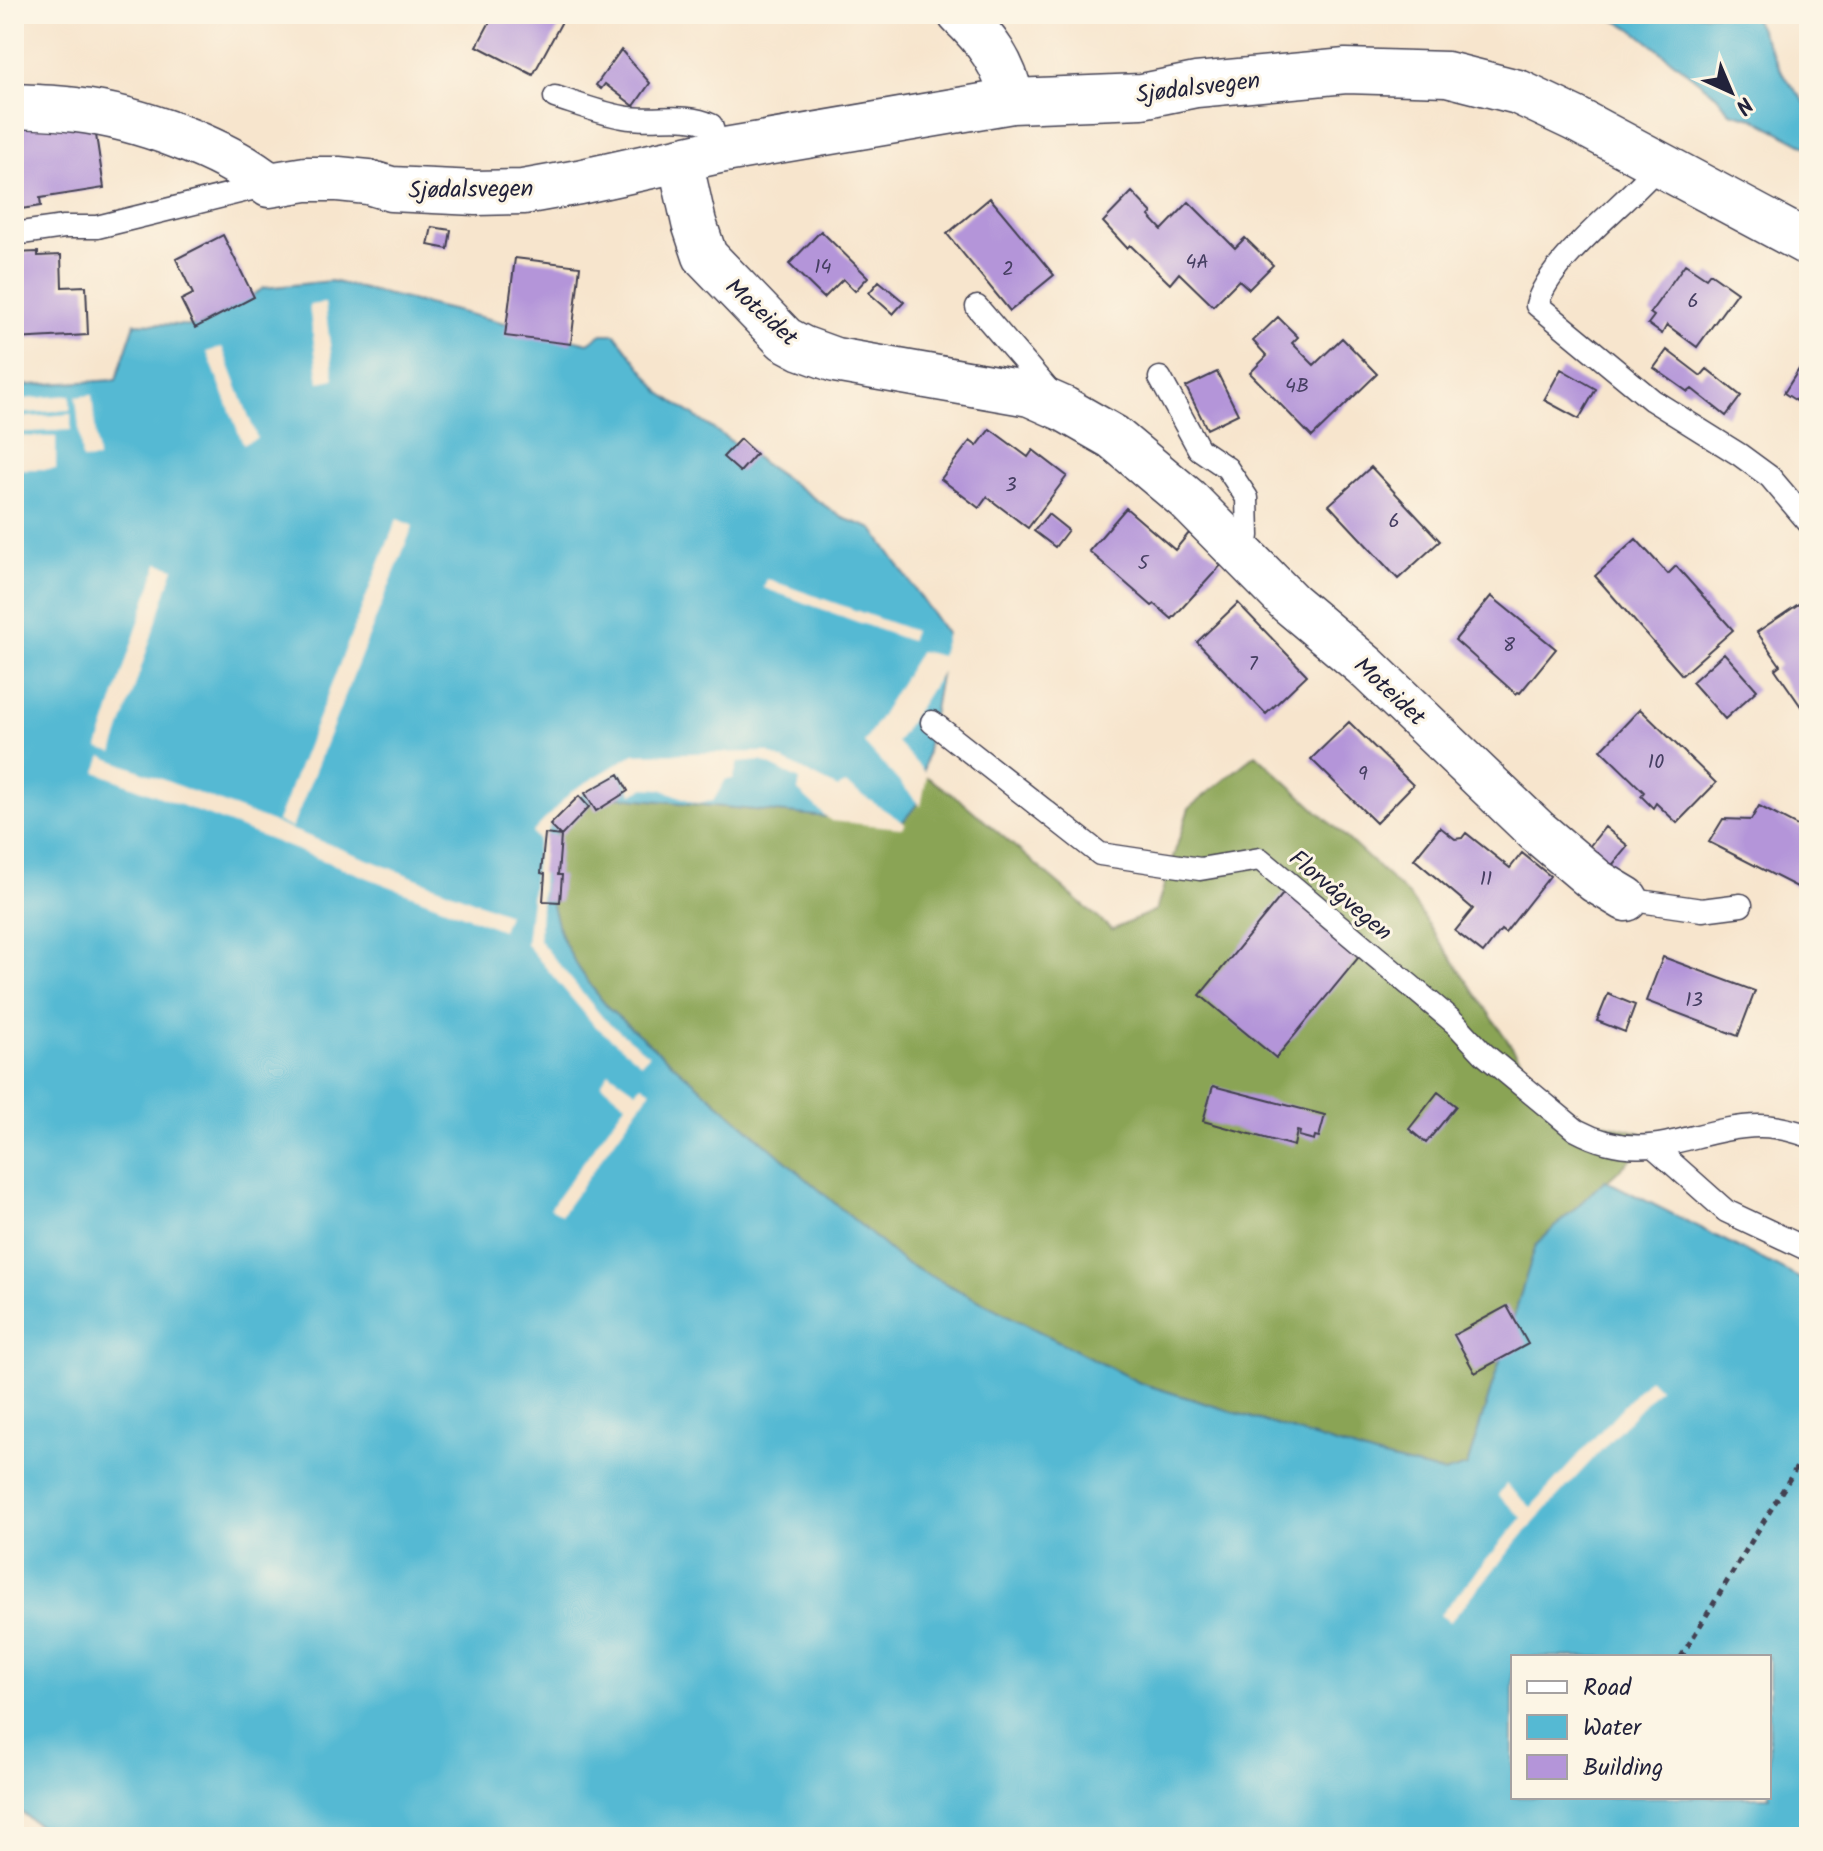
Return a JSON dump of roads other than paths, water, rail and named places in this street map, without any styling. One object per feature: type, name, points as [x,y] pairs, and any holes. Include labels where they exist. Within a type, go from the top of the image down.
[{"type":"street","points":[[960,14],[994,52],[1005,74],[1012,101]]},
{"type":"street","name":"Sjødalsvegen","points":[[269,185],[306,179],[338,179],[368,182],[391,189],[523,192],[700,155],[1012,101],[1142,96],[1196,85],[1346,71],[1447,74],[1518,92],[1809,244]]},
{"type":"street","points":[[14,106],[76,110],[126,120],[213,151],[249,169],[269,185]]},
{"type":"street","name":"Moteidet","points":[[700,155],[694,223],[705,256],[785,339],[835,360],[1030,394],[1113,437],[1187,499],[1290,603],[1365,666],[1537,831],[1596,881],[1626,899]]},
{"type":"lane","points":[[555,97],[620,117],[647,120],[695,117],[711,125],[700,155]]},
{"type":"lane","points":[[1660,164],[1572,252],[1540,292],[1537,305],[1652,400],[1770,477],[1809,523]]},
{"type":"lane","name":"Sjødalsvegen","points":[[14,234],[64,227],[97,227],[269,185]]},
{"type":"lane","name":"Moteidet","points":[[977,307],[1064,409]]},
{"type":"lane","points":[[1160,378],[1199,449],[1227,468],[1247,498],[1248,536],[1240,551]]},
{"type":"lane","name":"Florvågvegen","points":[[932,722],[1100,854],[1200,869],[1260,859],[1576,1130],[1619,1145],[1654,1147],[1719,1131],[1758,1126],[1785,1128],[1809,1136]]},
{"type":"lane","name":"Moteidet","points":[[1626,899],[1702,910],[1741,905]]},
{"type":"lane","points":[[1654,1147],[1726,1211],[1809,1250]]},
{"type":"water","points":[[1602,14],[1752,14],[1784,76],[1809,108],[1809,148],[1753,118],[1730,112],[1717,96],[1631,28]]},
{"type":"water","points":[[331,281],[588,343],[602,334],[615,334],[661,393],[843,518],[873,529],[947,635],[918,803],[901,824],[620,797],[598,799],[563,818],[552,849],[549,876],[550,897],[562,937],[582,974],[609,1009],[903,1262],[1140,1383],[1375,1456],[1444,1473],[1467,1466],[1536,1245],[1605,1180],[1809,1283],[1809,1837],[54,1837],[14,1807],[14,386],[116,380],[135,323],[201,326],[264,288]]}]
